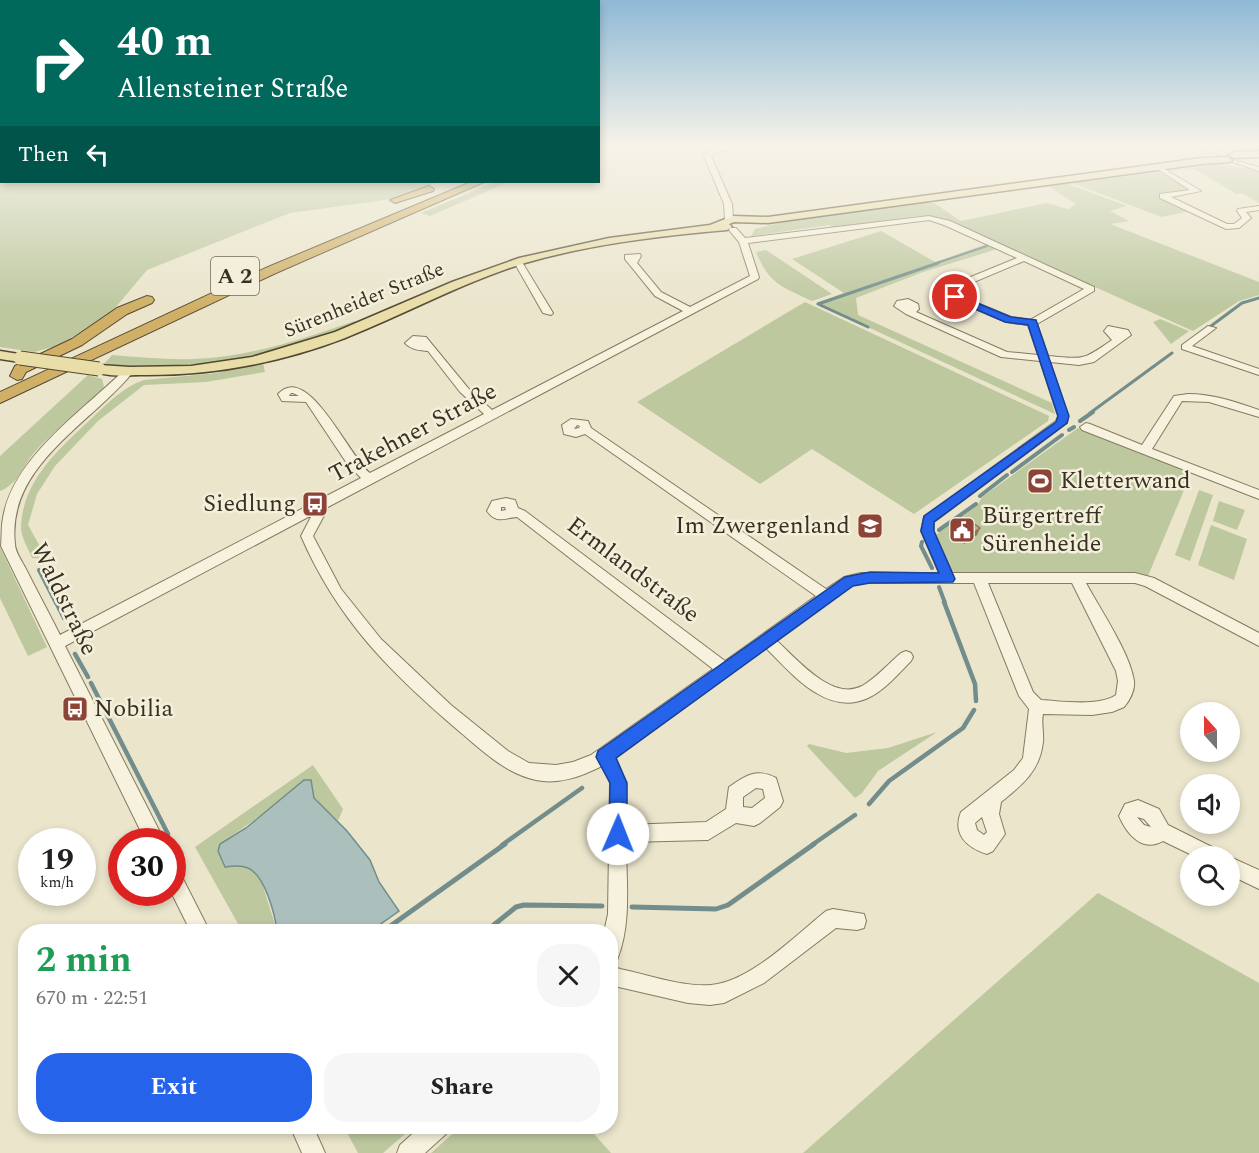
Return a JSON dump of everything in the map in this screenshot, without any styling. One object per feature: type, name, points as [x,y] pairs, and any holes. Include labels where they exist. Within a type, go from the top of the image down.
[{"type":"highway","name":"A 2","points":[[0,384],[264,263],[414,200]]},
{"type":"highway","name":"A 2","points":[[0,398],[282,266],[437,200]]},
{"type":"highway","points":[[17,376],[20,369],[77,342],[122,312],[147,300]]},
{"type":"highway","points":[[0,407],[96,357],[105,347]]},
{"type":"main road","name":"Sürenheider Straße","points":[[0,355],[128,372],[194,370],[284,353],[339,335],[461,283],[518,262],[574,247],[702,229],[737,228],[768,220],[917,200]]},
{"type":"street","points":[[725,200],[737,228],[929,218],[948,223],[1091,289],[1032,322],[1009,320],[955,297],[952,292],[952,288],[1022,259]]},
{"type":"street","points":[[1170,200],[1226,228],[1236,226],[1247,218],[1241,211],[1259,208]]},
{"type":"street","name":"Trakehner Straße","points":[[55,644],[755,277],[737,228]]},
{"type":"street","points":[[518,262],[548,313]]},
{"type":"street","points":[[633,263],[658,294],[690,311]]},
{"type":"street","points":[[909,312],[1005,355],[1079,362],[1090,360],[1118,340]]},
{"type":"street","points":[[948,579],[927,531],[928,520],[1063,420],[1032,322]]},
{"type":"street","points":[[1211,328],[1185,347],[1259,372]]},
{"type":"street","points":[[431,348],[464,390],[492,416]]},
{"type":"street","name":"Waldstraße","points":[[128,372],[41,456],[25,477],[10,506],[7,518],[8,546],[149,828]]},
{"type":"street","points":[[1145,450],[1178,398],[1205,397],[1259,414]]},
{"type":"street","points":[[307,399],[355,467],[370,479]]},
{"type":"street","points":[[1086,427],[1259,495]]},
{"type":"street","points":[[585,429],[826,596]]},
{"type":"street","points":[[307,536],[321,510],[319,506]]},
{"type":"street","name":"Ermlandstraße","points":[[512,511],[521,514],[724,669]]},
{"type":"street","points":[[285,524],[307,536],[315,558],[352,614],[383,651],[423,691],[508,761],[539,773],[559,773],[588,766],[604,757],[826,596],[849,581],[861,578],[1135,578],[1149,582],[1259,640]]},
{"type":"street","points":[[979,578],[1027,696],[1037,707],[1103,707],[1119,702],[1125,693],[1126,679],[1076,577]]},
{"type":"street","points":[[767,640],[825,691],[840,696],[863,693],[906,657]]},
{"type":"street","points":[[993,799],[1020,776],[1031,760],[1035,741],[1034,719],[1037,707]]},
{"type":"street","points":[[604,757],[610,763],[618,783],[615,924]]},
{"type":"street","points":[[618,834],[708,831],[734,814]]},
{"type":"street","points":[[1161,831],[1192,846]]},
{"type":"street","points":[[1240,871],[1259,880]]},
{"type":"street","points":[[186,903],[197,924]]},
{"type":"street","points":[[618,978],[705,995],[732,991],[756,977],[833,918],[857,921]]},
{"type":"street","points":[[305,1134],[314,1153]]},
{"type":"street","points":[[408,1153],[429,1134]]},
{"type":"green space","points":[[0,200],[386,200],[290,213],[147,270],[110,314],[60,345],[34,352],[0,347]]},
{"type":"green space","points":[[452,200],[468,200],[430,216],[421,213]]},
{"type":"green space","points":[[1069,200],[1110,200],[1127,206],[1110,211],[1129,221],[1110,224],[1259,282],[1259,295],[1239,301],[1193,331],[950,222],[930,216],[833,228],[830,225],[751,236],[755,229],[786,221],[921,203],[934,203],[961,221],[1047,203],[1068,209],[1076,204]]},
{"type":"green space","points":[[1116,200],[1168,200],[1190,211],[1162,217]]},
{"type":"green space","points":[[881,231],[935,262],[987,244],[997,249],[923,272],[856,298],[858,315],[1052,403],[1055,414],[816,303],[844,293],[792,259]]},
{"type":"green space","points":[[766,250],[832,294],[812,301],[778,283],[766,271],[756,252]]},
{"type":"green space","points":[[805,302],[1049,416],[1048,421],[914,514],[812,449],[760,484],[637,402]]},
{"type":"green space","points":[[1160,319],[1189,331],[1171,344],[1153,322]]},
{"type":"green space","points":[[355,321],[357,324],[325,336],[232,360],[169,366],[103,365],[112,355],[184,359],[235,355],[296,340]]},
{"type":"green space","points":[[263,363],[265,372],[206,382],[144,385],[98,421],[55,466],[37,494],[28,525],[47,559],[32,558],[21,528],[23,511],[35,480],[56,453],[116,396],[144,380],[216,373]]},
{"type":"green space","points":[[88,375],[102,379],[104,387],[87,406],[38,448],[14,481],[0,491],[0,456]]},
{"type":"green space","points":[[1078,428],[1192,471],[1148,576],[1137,573],[958,573],[949,570],[934,536],[977,506],[982,497]]},
{"type":"green space","points":[[1199,490],[1213,495],[1190,561],[1175,555]]},
{"type":"green space","points":[[1219,501],[1245,510],[1237,530],[1213,521]]},
{"type":"green space","points":[[1211,525],[1247,539],[1234,580],[1198,565]]},
{"type":"green space","points":[[0,547],[47,647],[28,656],[0,598]]},
{"type":"green space","points":[[937,732],[878,771],[862,793],[855,798],[807,746],[809,744],[846,753],[888,748]]},
{"type":"green space","points":[[313,765],[343,809],[338,821],[314,798],[311,780],[220,844],[237,865],[251,869],[261,880],[275,924],[238,924],[195,847]]},
{"type":"green space","points":[[1098,893],[1259,983],[1259,1153],[803,1153]]},
{"type":"green space","points":[[348,1134],[405,1134],[383,1153],[358,1153]]},
{"type":"green space","points":[[452,1134],[594,1134],[611,1153],[431,1153]]},
{"type":"shaded area","points":[[304,780],[311,780],[314,798],[347,831],[370,860],[379,882],[399,911],[381,924],[276,924],[264,887],[254,872],[239,866],[225,867],[218,851],[220,844],[246,828]]},
{"type":"building","points":[[966,518],[980,528],[967,538],[952,528]]},
{"type":"waterway","points":[[934,264],[987,246]]},
{"type":"waterway","points":[[868,327],[818,304],[938,263]]},
{"type":"waterway","points":[[1211,326],[1242,303],[1259,298]]},
{"type":"waterway","points":[[1090,413],[1172,353]]},
{"type":"waterway","points":[[1080,421],[1093,412]]},
{"type":"waterway","points":[[1069,430],[1074,427]]},
{"type":"waterway","points":[[1012,472],[1062,435]]},
{"type":"waterway","points":[[980,496],[1007,475]]},
{"type":"waterway","points":[[939,530],[976,504]]},
{"type":"waterway","points":[[922,542],[921,546],[932,568]]},
{"type":"waterway","points":[[39,570],[56,603]]},
{"type":"waterway","points":[[939,587],[945,603]]},
{"type":"waterway","points":[[56,602],[64,618]]},
{"type":"waterway","points":[[944,602],[975,684],[976,701]]},
{"type":"waterway","points":[[75,654],[88,677]]},
{"type":"waterway","points":[[91,683],[165,828]]},
{"type":"waterway","points":[[869,804],[889,781],[963,728],[974,710]]},
{"type":"waterway","points":[[502,845],[582,788]]},
{"type":"waterway","points":[[812,845],[855,815]]},
{"type":"waterway","points":[[393,924],[505,844]]},
{"type":"waterway","points":[[632,907],[716,909],[728,905],[814,844]]},
{"type":"waterway","points":[[495,924],[516,907],[524,905],[602,906]]},
{"type":"place","name":"Kletterwand","points":[[1040,481]]},
{"type":"place","name":"Siedlung","points":[[315,504]]},
{"type":"place","name":"Im Zwergenland","points":[[870,526]]},
{"type":"place","name":"Bürgertreff Sürenheide","points":[[962,530]]},
{"type":"place","name":"Nobilia","points":[[75,709]]},
{"type":"route","points":[[618,834],[618,783],[610,763],[604,757],[849,581],[870,577],[948,579],[927,531],[928,520],[1063,420],[1032,322],[1009,320],[955,297]]}]
